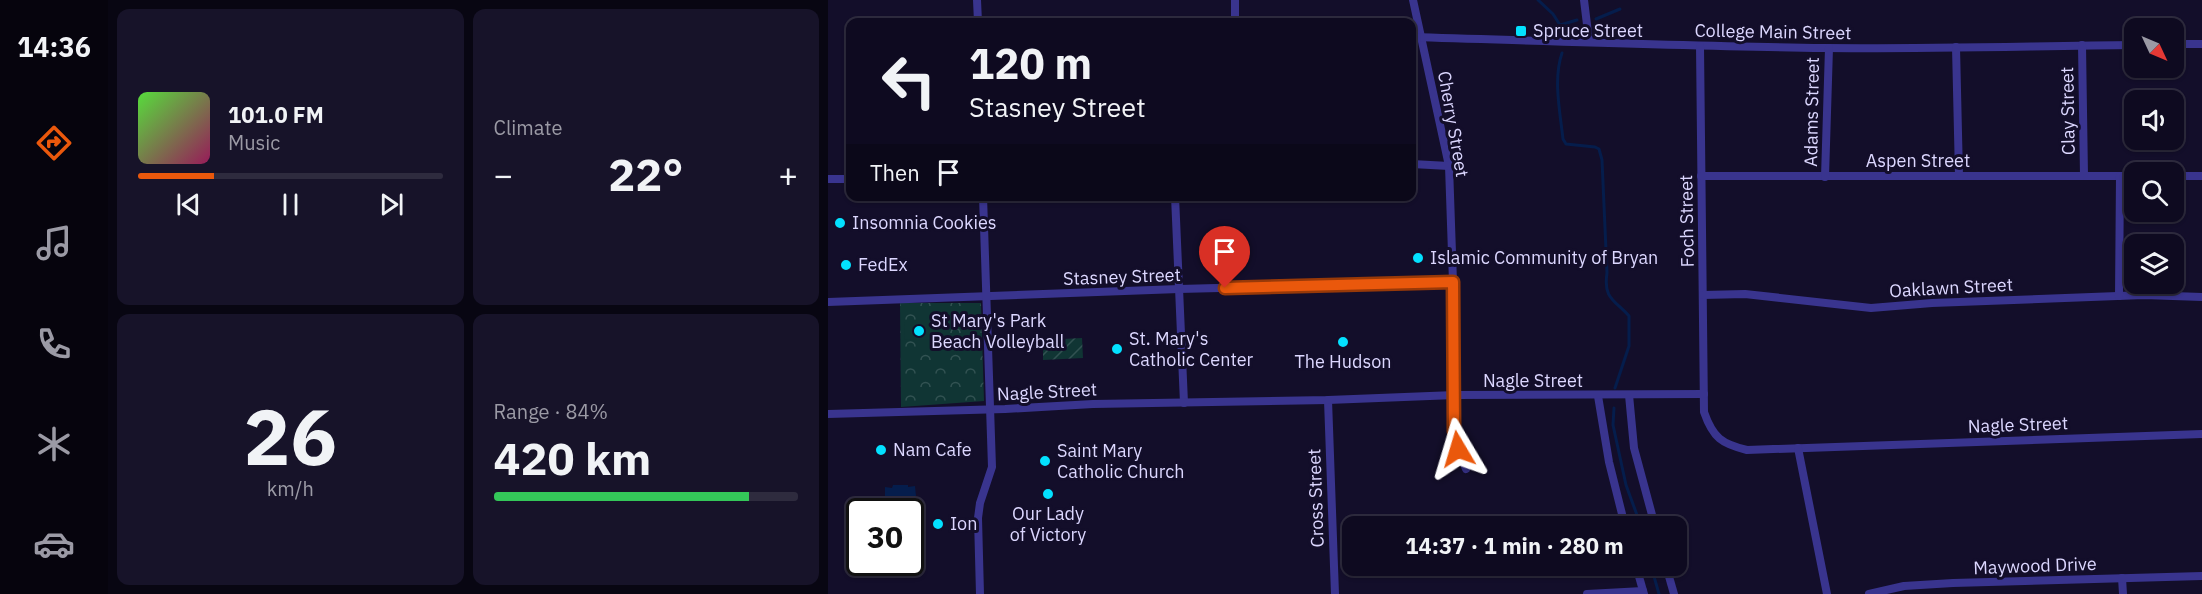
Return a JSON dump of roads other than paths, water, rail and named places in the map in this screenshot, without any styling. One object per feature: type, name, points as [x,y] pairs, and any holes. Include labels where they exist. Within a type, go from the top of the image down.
[{"type":"street","points":[[976,0],[978,18]]},
{"type":"street","points":[[1235,0],[1235,18]]},
{"type":"street","name":"Cherry Street","points":[[1413,0],[1449,166],[1453,282],[1454,431],[1466,469]]},
{"type":"street","points":[[1584,0],[1589,41]]},
{"type":"street","name":"College Main Street","points":[[1416,37],[1829,48],[2124,45]]},
{"type":"street","points":[[2184,45],[2202,44]]},
{"type":"street","name":"Clay Street","points":[[2082,45],[2084,176]]},
{"type":"street","name":"Foch Street","points":[[1700,46],[1704,394]]},
{"type":"street","points":[[1956,47],[1959,176]]},
{"type":"street","name":"Adams Street","points":[[1826,177],[1829,48]]},
{"type":"street","points":[[1416,164],[1449,166]]},
{"type":"street","name":"Aspen Street","points":[[1701,176],[2124,176]]},
{"type":"street","points":[[2119,297],[2120,176]]},
{"type":"street","points":[[2184,176],[2202,176]]},
{"type":"street","points":[[828,179],[846,178]]},
{"type":"street","points":[[980,594],[978,518],[980,503],[992,467],[983,201]]},
{"type":"street","points":[[1175,201],[1184,403]]},
{"type":"street","name":"Stasney Street","points":[[828,302],[1453,282]]},
{"type":"street","name":"Oaklawn Street","points":[[1703,295],[1745,294],[1871,308],[1932,303],[2167,295],[2202,297]]},
{"type":"street","name":"Nagle Street","points":[[828,414],[1093,404],[1328,400],[1455,395],[1704,394],[1704,412],[1710,429],[1721,441],[1747,450],[2202,434]]},
{"type":"street","points":[[1629,395],[1634,448],[1652,516]]},
{"type":"street","points":[[1598,396],[1609,462],[1622,516]]},
{"type":"street","name":"Cross Street","points":[[1328,400],[1335,594]]},
{"type":"street","points":[[1798,448],[1827,594]]},
{"type":"street","points":[[1587,594],[1644,593],[1639,576]]},
{"type":"street","points":[[1669,576],[1674,594]]},
{"type":"street","name":"Maywood Drive","points":[[1869,594],[1904,586],[2202,576]]},
{"type":"street","points":[[2122,578],[2123,594]]},
{"type":"water","points":[[893,485],[915,486],[916,496],[885,497],[885,487],[892,488]]},
{"type":"waterway","points":[[1538,0],[1553,14],[1560,25],[1577,20]]},
{"type":"waterway","points":[[1596,19],[1620,9]]},
{"type":"waterway","points":[[1562,53],[1558,85],[1563,139],[1566,144],[1599,149],[1602,160],[1607,288],[1611,298],[1629,316],[1629,346],[1615,388]]},
{"type":"waterway","points":[[1614,408],[1613,425],[1626,485],[1637,516]]},
{"type":"waterway","points":[[1654,576],[1659,594]]},
{"type":"place","name":"Spruce Street","points":[[1521,31]]},
{"type":"place","name":"Insomnia Cookies","points":[[840,223]]},
{"type":"place","name":"Islamic Community of Bryan","points":[[1418,258]]},
{"type":"place","name":"FedEx","points":[[846,265]]},
{"type":"place","name":"St Mary's Park Beach Volleyball","points":[[919,331]]},
{"type":"place","name":"The Hudson","points":[[1343,342]]},
{"type":"place","name":"St. Mary's Catholic Center","points":[[1117,349]]},
{"type":"place","name":"Nam Cafe","points":[[881,450]]},
{"type":"place","name":"Saint Mary Catholic Church","points":[[1045,461]]},
{"type":"place","name":"Our Lady of Victory","points":[[1048,494]]},
{"type":"place","name":"Ion","points":[[938,524]]}]
